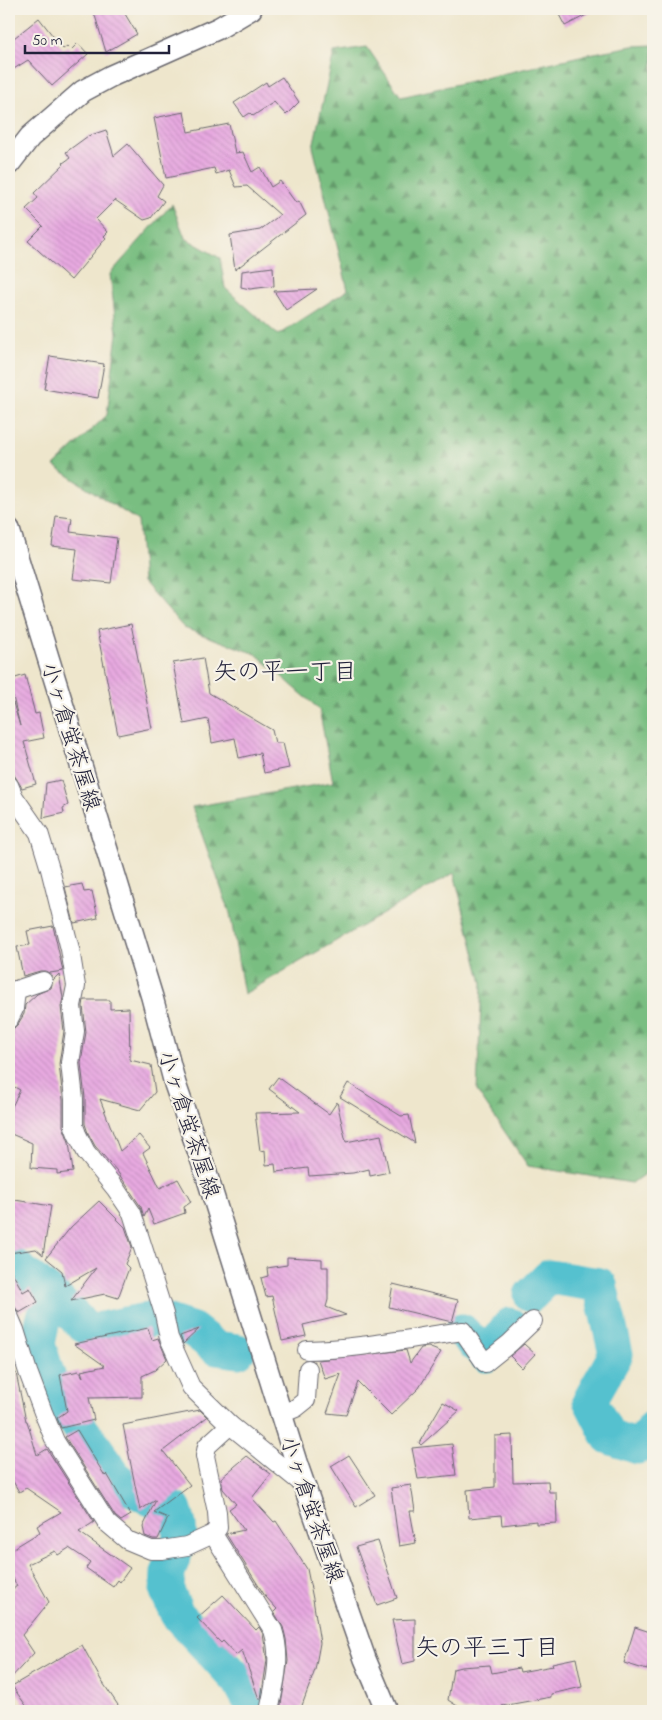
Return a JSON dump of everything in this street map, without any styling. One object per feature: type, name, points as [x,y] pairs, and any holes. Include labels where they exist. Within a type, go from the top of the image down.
[{"type":"street","points":[[9,164],[30,137],[82,91],[111,76],[219,28],[251,9]]},
{"type":"street","name":"小ヶ倉蛍茶屋線","points":[[9,530],[152,997],[175,1084],[206,1173],[304,1485],[365,1659],[387,1711]]},
{"type":"street","points":[[9,785],[14,797],[39,834],[50,869],[70,949],[76,986],[72,1006],[75,1031],[70,1064],[74,1099],[74,1126],[86,1152],[132,1213],[166,1323],[191,1386],[230,1425],[304,1485]]},
{"type":"street","points":[[9,1019],[14,1009],[12,995],[43,982]]},
{"type":"street","points":[[9,1316],[28,1372],[55,1440],[107,1523],[127,1540],[151,1550],[162,1550],[187,1546],[213,1534],[218,1528],[217,1512],[205,1456],[207,1446],[230,1425]]},
{"type":"street","points":[[307,1350],[360,1346],[463,1331],[485,1364],[533,1321]]},
{"type":"street","points":[[281,1414],[296,1408],[306,1400],[308,1369]]},
{"type":"street","points":[[213,1534],[274,1630],[278,1645],[277,1673],[269,1711]]},
{"type":"green space","points":[[653,45],[653,1168],[632,1183],[528,1166],[477,1091],[482,983],[454,873],[244,994],[230,913],[192,807],[333,782],[319,709],[256,654],[184,628],[143,582],[138,521],[54,466],[107,415],[117,333],[110,274],[172,204],[185,238],[220,258],[225,288],[278,335],[348,290],[313,147],[334,52],[367,47],[401,97],[589,54],[632,46]]},
{"type":"building","points":[[93,9],[122,9],[137,34],[106,52]]},
{"type":"building","points":[[556,9],[598,9],[565,26]]},
{"type":"building","points":[[39,18],[63,49],[67,46],[71,50],[78,43],[88,54],[52,86],[28,60],[9,72],[9,42]]},
{"type":"building","points":[[282,77],[299,102],[286,115],[274,102],[253,116],[250,113],[244,117],[234,103],[266,82],[268,86]]},
{"type":"building","points":[[184,112],[188,132],[229,124],[235,153],[243,152],[252,172],[260,167],[271,187],[280,181],[296,203],[299,201],[306,215],[235,270],[230,235],[260,230],[280,215],[247,186],[236,187],[229,170],[216,174],[214,168],[166,178],[154,118]]},
{"type":"building","points":[[106,130],[114,156],[128,144],[163,185],[157,196],[164,201],[151,218],[144,220],[115,200],[96,219],[108,232],[104,236],[106,238],[71,280],[28,241],[43,226],[26,209],[38,198],[34,193],[70,158],[66,152],[88,136]]},
{"type":"building","points":[[273,267],[274,286],[250,289],[241,287],[242,271]]},
{"type":"building","points":[[317,289],[286,310],[274,291]]},
{"type":"building","points":[[50,356],[104,364],[98,398],[44,389]]},
{"type":"building","points":[[56,516],[72,518],[70,532],[117,538],[111,583],[73,579],[77,549],[52,546]]},
{"type":"building","points":[[131,624],[152,728],[118,735],[97,631]]},
{"type":"building","points":[[203,658],[209,693],[272,730],[275,743],[283,743],[289,768],[264,773],[260,753],[239,758],[235,738],[212,743],[208,719],[184,724],[173,663]]},
{"type":"building","points":[[25,675],[35,714],[39,713],[44,738],[24,742],[36,784],[22,788],[13,773],[9,774],[9,703],[13,703],[20,726],[9,680]]},
{"type":"building","points":[[61,780],[68,805],[63,808],[64,813],[43,818],[46,783]]},
{"type":"building","points":[[82,884],[84,892],[92,891],[98,918],[74,923],[65,887]]},
{"type":"building","points":[[53,926],[63,971],[50,973],[40,971],[23,976],[17,947],[30,945],[27,931]]},
{"type":"building","points":[[59,974],[63,998],[61,1007],[64,1031],[59,1064],[63,1100],[63,1126],[69,1142],[73,1172],[57,1174],[57,1170],[31,1168],[32,1143],[9,1133],[9,1113],[20,1090],[9,1084],[9,1039],[13,1029],[24,1014],[25,1005],[37,994],[51,988],[53,980]]},
{"type":"building","points":[[84,1000],[110,1000],[110,1009],[129,1008],[130,1060],[151,1065],[155,1092],[140,1110],[100,1099],[120,1151],[139,1135],[150,1148],[143,1153],[160,1188],[178,1179],[191,1202],[184,1207],[185,1213],[154,1224],[148,1209],[144,1217],[141,1207],[117,1171],[95,1146],[88,1133],[85,1124],[85,1098],[81,1063],[86,1032]]},
{"type":"building","points":[[278,1077],[329,1114],[337,1102],[346,1142],[381,1135],[389,1172],[370,1176],[369,1169],[353,1173],[309,1176],[308,1168],[276,1172],[275,1164],[266,1165],[265,1150],[260,1151],[255,1113],[300,1112],[269,1089]]},
{"type":"building","points":[[348,1083],[401,1116],[409,1115],[415,1143],[340,1097]]},
{"type":"building","points":[[9,1199],[51,1206],[43,1255],[36,1249],[9,1253]]},
{"type":"building","points":[[99,1201],[125,1227],[132,1247],[125,1264],[129,1268],[118,1298],[105,1294],[71,1301],[96,1268],[65,1286],[62,1271],[46,1258],[71,1227]]},
{"type":"building","points":[[287,1257],[322,1259],[322,1267],[328,1267],[328,1300],[326,1307],[346,1315],[303,1325],[306,1336],[282,1341],[272,1296],[266,1297],[261,1278],[268,1276],[267,1268],[287,1265]]},
{"type":"building","points":[[9,1267],[23,1292],[30,1288],[38,1302],[19,1313],[15,1307],[9,1306]]},
{"type":"building","points":[[393,1284],[458,1300],[452,1322],[389,1307]]},
{"type":"building","points":[[148,1328],[152,1340],[158,1338],[167,1359],[155,1370],[142,1376],[142,1397],[89,1398],[94,1420],[61,1428],[57,1418],[67,1411],[60,1375],[79,1371],[83,1377],[81,1371],[105,1366],[74,1344]]},
{"type":"building","points":[[199,1329],[183,1344],[180,1336]]},
{"type":"building","points":[[524,1344],[535,1354],[522,1368],[510,1356]]},
{"type":"building","points":[[428,1347],[441,1352],[419,1388],[391,1415],[358,1382],[346,1415],[327,1413],[341,1374],[325,1379],[318,1360],[406,1350],[410,1363],[421,1348]]},
{"type":"building","points":[[9,1373],[16,1373],[26,1421],[37,1455],[47,1449],[94,1522],[79,1532],[130,1568],[120,1582],[118,1580],[113,1587],[86,1568],[90,1562],[69,1548],[58,1555],[55,1551],[28,1564],[49,1602],[22,1635],[34,1653],[9,1680],[9,1592],[17,1586],[9,1571],[9,1551],[40,1532],[37,1526],[61,1512],[26,1488],[19,1492],[9,1474]]},
{"type":"building","points":[[443,1402],[459,1411],[421,1445],[419,1443]]},
{"type":"building","points":[[200,1410],[207,1417],[163,1451],[190,1485],[154,1512],[168,1518],[158,1539],[145,1536],[143,1527],[156,1500],[140,1510],[123,1425]]},
{"type":"building","points":[[77,1430],[105,1476],[107,1474],[131,1515],[121,1521],[115,1516],[65,1437]]},
{"type":"building","points":[[512,1435],[513,1482],[548,1481],[549,1492],[556,1492],[557,1523],[536,1524],[536,1521],[502,1525],[501,1515],[469,1518],[467,1490],[495,1487],[495,1436]]},
{"type":"building","points":[[452,1444],[456,1475],[418,1479],[412,1448]]},
{"type":"building","points":[[349,1455],[375,1495],[356,1507],[331,1466]]},
{"type":"building","points":[[247,1456],[271,1474],[252,1498],[274,1522],[276,1521],[307,1569],[320,1643],[315,1670],[300,1711],[280,1711],[288,1661],[283,1627],[274,1612],[277,1609],[265,1596],[226,1534],[244,1530],[229,1509],[236,1504],[223,1489],[221,1478]]},
{"type":"building","points":[[411,1485],[415,1511],[410,1511],[416,1543],[399,1546],[391,1488]]},
{"type":"building","points":[[378,1541],[397,1598],[377,1605],[356,1547]]},
{"type":"building","points":[[223,1595],[256,1630],[259,1627],[263,1634],[267,1660],[261,1699],[259,1699],[242,1650],[236,1655],[223,1641],[221,1643],[197,1618]]},
{"type":"building","points":[[415,1619],[415,1661],[402,1664],[392,1620]]},
{"type":"building","points":[[635,1627],[653,1633],[653,1648],[647,1670],[624,1663]]},
{"type":"building","points":[[82,1645],[101,1680],[122,1711],[30,1711],[12,1686]]},
{"type":"building","points":[[576,1658],[582,1687],[551,1694],[551,1697],[502,1706],[502,1708],[488,1711],[465,1711],[448,1700],[453,1669],[490,1665],[492,1673],[519,1668],[520,1672],[553,1666],[552,1663]]},
{"type":"waterway","points":[[9,1262],[52,1295],[84,1326],[92,1331],[156,1318],[193,1330],[216,1348],[238,1351]]},
{"type":"waterway","points":[[531,1295],[549,1277],[600,1285],[616,1354],[590,1400],[609,1437],[638,1447],[653,1428]]},
{"type":"waterway","points":[[52,1295],[43,1320],[38,1344],[54,1394],[97,1450],[117,1480],[175,1510],[180,1537],[168,1573],[167,1591],[177,1614],[239,1681],[255,1711]]},
{"type":"waterway","points":[[462,1331],[486,1355],[510,1325]]},
{"type":"district","name":"矢の平一丁目","points":[[285,671]]},
{"type":"district","name":"矢の平三丁目","points":[[487,1647]]}]
